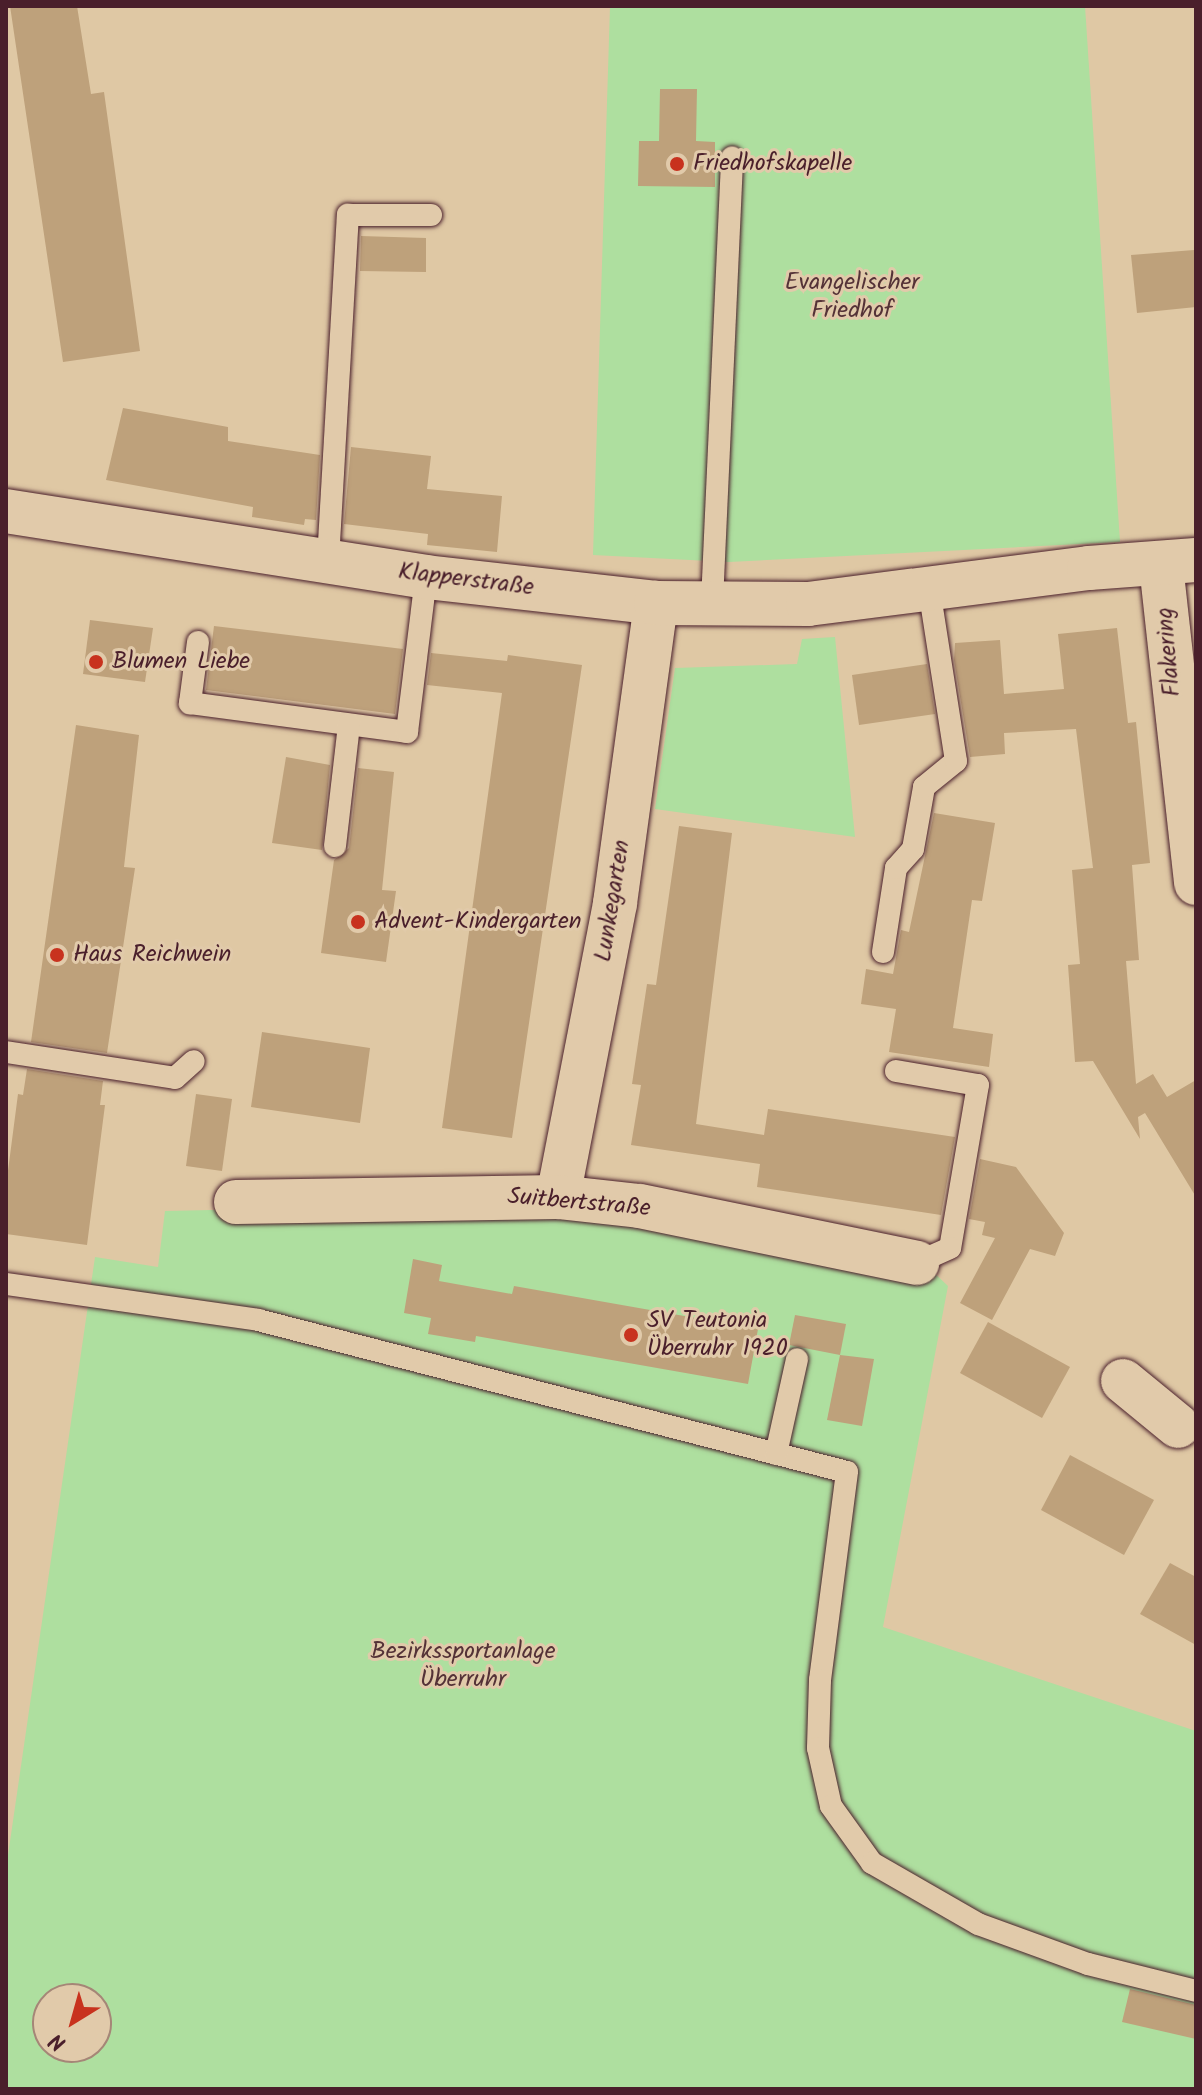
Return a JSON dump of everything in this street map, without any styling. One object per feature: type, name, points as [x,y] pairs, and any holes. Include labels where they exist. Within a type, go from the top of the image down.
[{"type":"street","name":"Klapperstraße","points":[[6,511],[426,577],[656,603],[808,604],[1179,562]]},
{"type":"street","name":"Flakering","points":[[1179,562],[1196,883]]},
{"type":"street","name":"Lunkegarten","points":[[558,1197],[615,903],[656,603]]},
{"type":"street","name":"Suitbertstraße","points":[[236,1202],[558,1197],[640,1206],[917,1263]]},
{"type":"street","points":[[1123,1381],[1190,1431]]},
{"type":"lane","points":[[712,602],[732,157]]},
{"type":"lane","points":[[328,560],[348,215],[431,215]]},
{"type":"lane","points":[[198,642],[190,703],[407,732],[426,577]]},
{"type":"lane","points":[[883,952],[896,868],[913,849],[924,787],[956,761],[929,588]]},
{"type":"lane","points":[[335,846],[349,725]]},
{"type":"lane","points":[[6,1052],[175,1078],[194,1061]]},
{"type":"lane","points":[[896,1071],[978,1085],[950,1248],[917,1263]]},
{"type":"lane","points":[[6,1284],[258,1320],[847,1472],[820,1680],[818,1748],[831,1806],[872,1863],[978,1924],[1088,1964],[1196,1991]]},
{"type":"lane","points":[[776,1454],[797,1359]]},
{"type":"green space","name":"Evangelischer Friedhof","points":[[610,6],[1085,6],[1120,542],[729,562],[593,555]]},
{"type":"green space","points":[[835,637],[855,837],[655,809],[675,668],[797,664],[802,639]]},
{"type":"green space","name":"Bezirkssportanlage Überruhr","points":[[493,1204],[928,1267],[948,1286],[883,1627],[1196,1731],[1196,2089],[6,2089],[6,1869],[95,1257],[158,1267],[165,1211]]},
{"type":"building","points":[[10,6],[77,6],[91,94],[104,92],[140,351],[63,362]]},
{"type":"building","name":"Friedhofskapelle","points":[[660,89],[697,89],[696,141],[715,142],[715,187],[638,186],[639,141],[659,141]]},
{"type":"building","points":[[361,236],[426,238],[426,272],[360,271]]},
{"type":"building","points":[[1194,250],[1196,307],[1137,313],[1131,255]]},
{"type":"building","points":[[123,408],[228,427],[228,441],[320,455],[316,520],[305,519],[304,525],[252,517],[253,507],[106,480]]},
{"type":"building","points":[[351,447],[431,456],[427,489],[502,496],[497,552],[427,545],[428,534],[344,524]]},
{"type":"building","points":[[90,620],[153,628],[145,682],[83,674]]},
{"type":"building","points":[[214,626],[403,649],[395,714],[206,690]]},
{"type":"building","points":[[1117,628],[1128,723],[1136,722],[1150,863],[1132,865],[1139,960],[1126,961],[1136,1084],[1153,1074],[1167,1097],[1196,1080],[1196,1197],[1145,1113],[1138,1117],[1140,1139],[1093,1061],[1075,1062],[1068,965],[1080,964],[1072,870],[1093,868],[1076,729],[1004,733],[1005,754],[970,757],[954,660],[955,643],[1000,640],[1004,694],[1064,689],[1058,634]]},
{"type":"building","points":[[431,653],[507,661],[508,655],[582,665],[512,1138],[442,1128],[502,693],[427,685]]},
{"type":"building","points":[[927,664],[935,714],[859,725],[852,675]]},
{"type":"building","points":[[76,725],[139,735],[124,867],[135,868],[107,1053],[31,1042]]},
{"type":"building","points":[[286,757],[330,765],[322,850],[272,843]]},
{"type":"building","points":[[358,768],[394,772],[382,890],[396,891],[386,962],[321,953],[334,860],[349,848]]},
{"type":"building","points":[[934,813],[995,823],[982,901],[972,900],[953,1028],[993,1034],[989,1067],[889,1052],[896,1009],[861,1004],[866,969],[893,974],[901,930],[909,932]]},
{"type":"building","points":[[679,826],[732,833],[696,1124],[764,1135],[768,1109],[955,1137],[941,1215],[757,1187],[760,1164],[631,1145],[641,1085],[632,1084],[639,1037],[647,984],[656,985]]},
{"type":"building","points":[[262,1032],[370,1048],[360,1123],[251,1107]]},
{"type":"building","points":[[27,1069],[103,1081],[100,1105],[105,1105],[87,1245],[6,1234],[6,1186],[18,1094],[23,1095]]},
{"type":"building","points":[[196,1094],[232,1099],[222,1171],[186,1166]]},
{"type":"building","points":[[980,1159],[1016,1167],[1064,1233],[1055,1256],[1030,1249],[992,1320],[960,1303],[995,1238],[982,1235],[985,1222],[969,1219]]},
{"type":"building","name":"SV Teutonia Überruhr 1920","points":[[413,1259],[442,1265],[439,1281],[512,1294],[514,1286],[758,1329],[748,1384],[476,1336],[475,1342],[428,1334],[431,1318],[404,1313]]},
{"type":"building","points":[[795,1315],[846,1324],[840,1355],[789,1345]]},
{"type":"building","points":[[988,1322],[1070,1367],[1042,1418],[960,1373]]},
{"type":"building","points":[[840,1355],[874,1359],[862,1426],[827,1420]]},
{"type":"building","points":[[1070,1455],[1154,1500],[1124,1555],[1041,1510]]},
{"type":"building","points":[[1170,1563],[1196,1577],[1196,1645],[1140,1614]]},
{"type":"building","points":[[1130,1989],[1196,2005],[1196,2039],[1122,2022]]},
{"type":"place","name":"Friedhofskapelle","points":[[677,164]]},
{"type":"place","name":"Blumen Liebe","points":[[96,662]]},
{"type":"place","name":"Advent-Kindergarten","points":[[358,922]]},
{"type":"place","name":"Haus Reichwein","points":[[57,955]]},
{"type":"place","name":"SV Teutonia Überruhr 1920","points":[[631,1335]]}]
